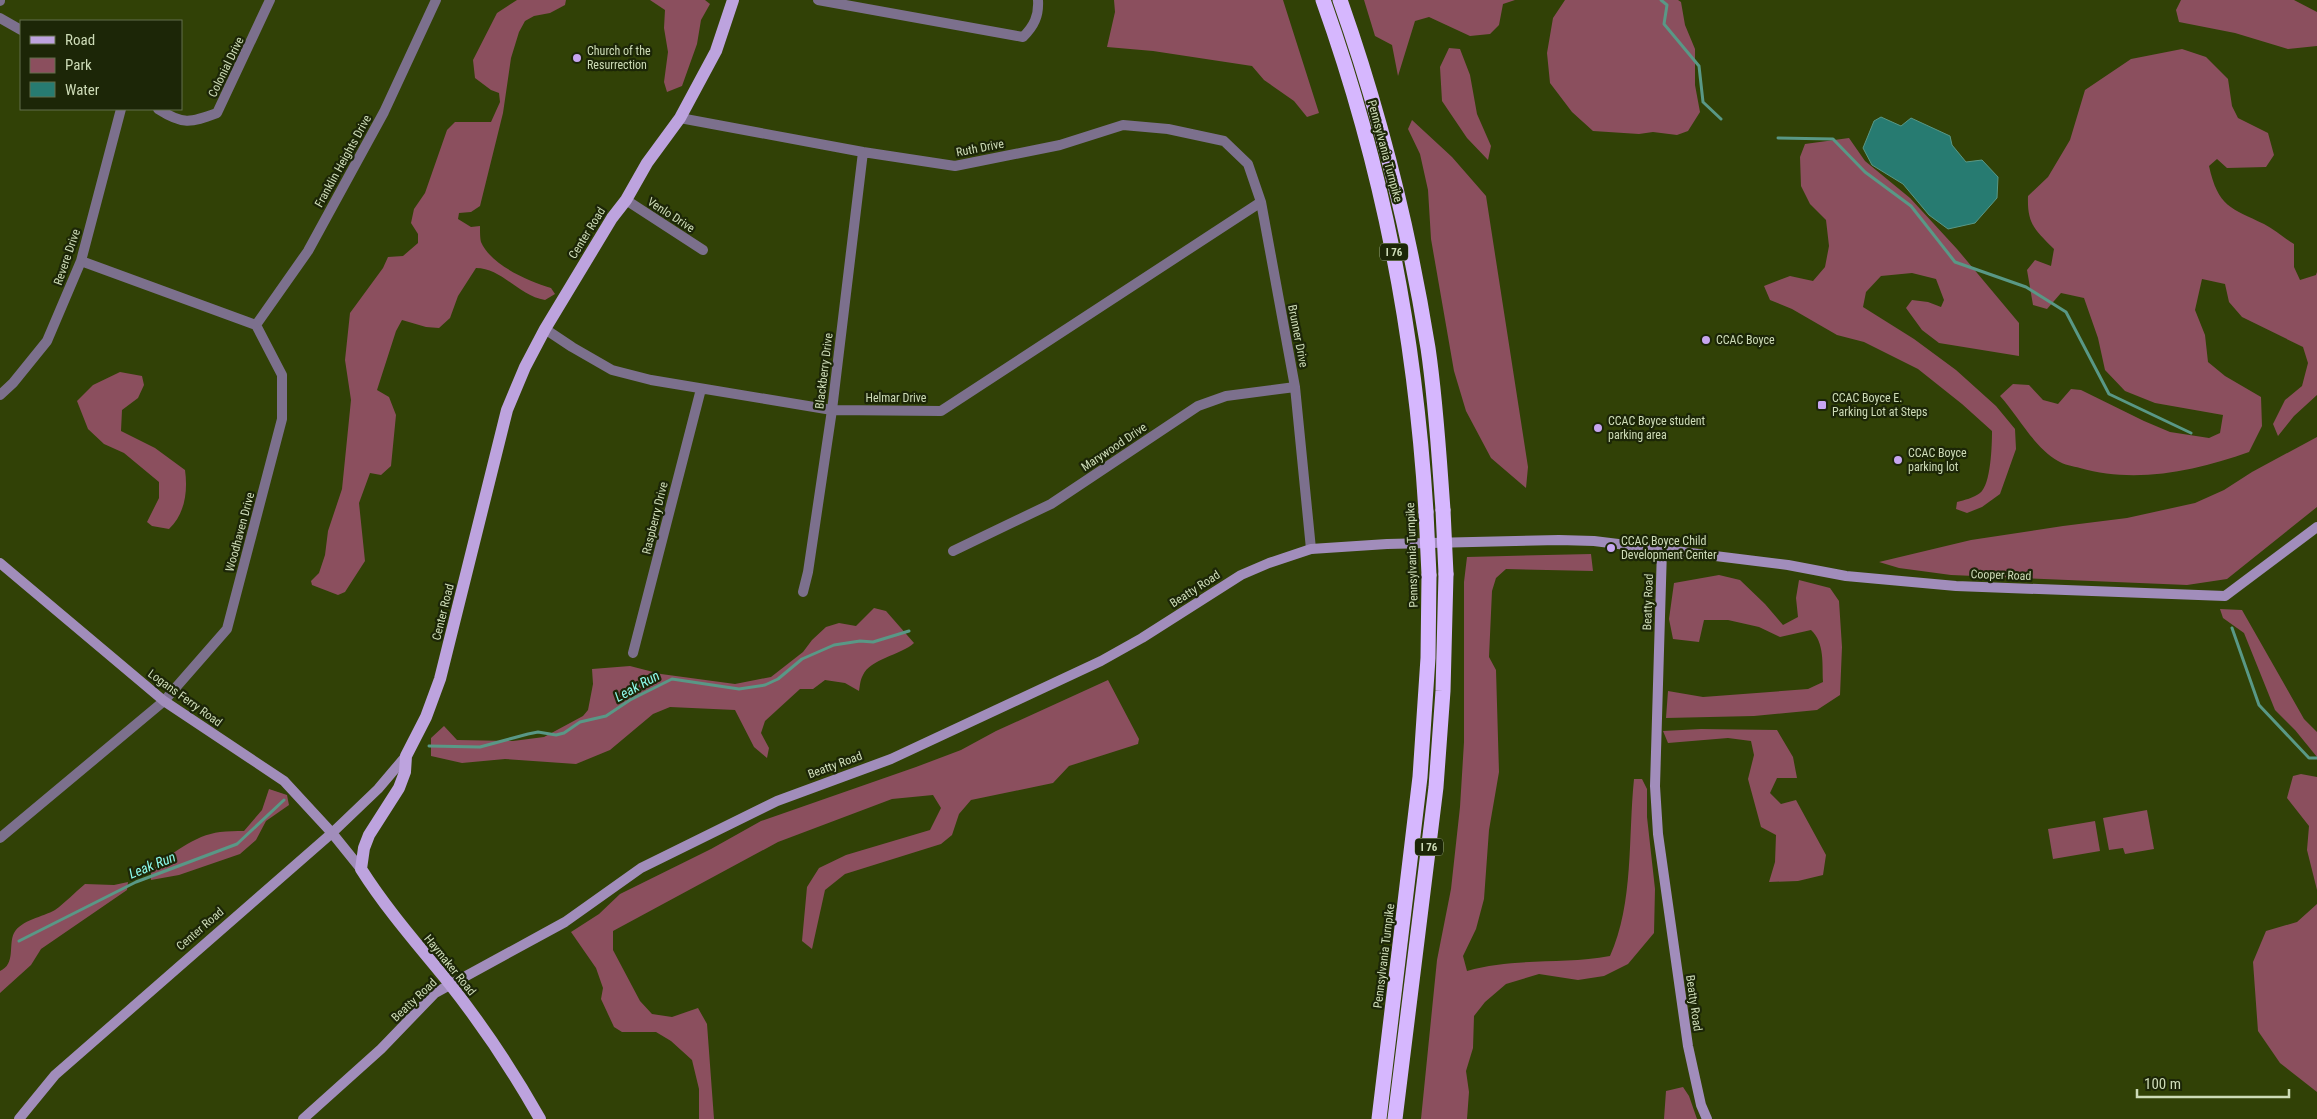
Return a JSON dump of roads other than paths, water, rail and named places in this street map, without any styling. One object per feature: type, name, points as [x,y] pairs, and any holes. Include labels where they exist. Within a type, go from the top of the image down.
[{"type":"highway","name":"Pennsylvania Turnpike","points":[[1323,0],[1363,126],[1400,282],[1414,368],[1426,512],[1429,575],[1428,658],[1420,778],[1379,1119]]},
{"type":"highway","name":"Pennsylvania Turnpike","points":[[1340,0],[1360,55],[1384,139],[1407,235],[1428,350],[1443,510],[1446,574],[1443,691],[1436,786],[1396,1119]]},
{"type":"main road","name":"Center Road","points":[[406,756],[426,717],[440,678],[507,410],[525,366],[545,329],[612,218],[626,200],[647,163],[680,118],[716,51],[733,0]]},
{"type":"main road","points":[[361,869],[364,848],[369,834],[390,803],[405,772],[406,756]]},
{"type":"main road","name":"Haymaker Road","points":[[361,869],[384,906],[450,984],[498,1050],[540,1119]]},
{"type":"street","name":"Colonial Drive","points":[[160,110],[173,118],[194,122],[217,114],[270,0]]},
{"type":"street","name":"Franklin Heights Drive","points":[[256,325],[308,251],[384,112],[436,0]]},
{"type":"street","points":[[818,0],[1023,38],[1034,27],[1039,10],[1038,0]]},
{"type":"street","points":[[0,18],[20,29]]},
{"type":"street","name":"Revere Drive","points":[[0,395],[13,383],[47,341],[81,260],[121,110]]},
{"type":"street","name":"Ruth Drive","points":[[680,118],[863,152],[955,166],[1060,145],[1123,125],[1168,129],[1224,141]]},
{"type":"street","name":"Brunner Drive","points":[[1224,141],[1248,164],[1260,202],[1295,387],[1311,549]]},
{"type":"street","name":"Blackberry Drive","points":[[802,592],[808,572],[832,410],[863,152]]},
{"type":"street","name":"Venlo Drive","points":[[626,200],[703,250]]},
{"type":"street","name":"Helmar Drive","points":[[545,329],[612,370],[650,380],[832,410],[941,411],[1260,202]]},
{"type":"street","points":[[81,260],[256,325]]},
{"type":"street","name":"Woodhaven Drive","points":[[0,838],[164,701],[227,629],[282,419],[282,375],[256,325]]},
{"type":"street","name":"Marywood Drive","points":[[953,551],[1051,504],[1198,406],[1226,396],[1295,387]]},
{"type":"street","name":"Raspberry Drive","points":[[633,653],[701,389]]},
{"type":"street","name":"Cooper Road","points":[[1662,549],[1788,565],[1846,576],[1956,586],[2225,596],[2317,527]]},
{"type":"street","name":"Beatty Road","points":[[303,1119],[381,1049],[436,994],[450,984],[565,922],[641,868],[777,801],[890,759],[1101,661],[1142,638],[1241,575],[1311,549],[1387,544],[1558,540],[1594,541],[1662,549],[1655,786],[1658,834],[1688,1046],[1701,1106],[1707,1119]]},
{"type":"street","name":"Logans Ferry Road","points":[[0,564],[164,701],[284,781],[332,833]]},
{"type":"street","name":"Center Road","points":[[19,1119],[55,1075],[332,833],[378,789],[406,756]]},
{"type":"street","name":"Haymaker Road","points":[[332,833],[361,869]]},
{"type":"water","points":[[1881,117],[1901,126],[1911,118],[1950,136],[1952,145],[1966,162],[1982,160],[1998,177],[1997,198],[1975,223],[1948,229],[1929,215],[1903,184],[1872,165],[1863,148],[1874,121]]},
{"type":"waterway","points":[[1661,0],[1667,5],[1664,24],[1699,66],[1703,102],[1721,119]]},
{"type":"waterway","points":[[1778,138],[1833,139],[1865,172],[1911,206],[1955,262],[2026,287],[2066,312],[2109,394],[2191,433]]},
{"type":"waterway","points":[[2232,628],[2259,705],[2309,758],[2317,758]]},
{"type":"waterway","name":"Leak Run","points":[[429,746],[480,747],[538,732],[556,735],[564,733],[580,722],[606,716],[630,700],[672,679],[739,689],[765,685],[778,679],[802,659],[834,645],[860,641],[873,642],[909,631]]},
{"type":"waterway","name":"Leak Run","points":[[19,941],[136,882],[237,844],[284,800]]},
{"type":"place","name":"Church of the Resurrection","points":[[577,58]]},
{"type":"place","name":"CCAC Boyce","points":[[1706,340]]},
{"type":"place","name":"CCAC Boyce E. Parking Lot at Steps","points":[[1822,405]]},
{"type":"place","name":"CCAC Boyce student parking area","points":[[1598,428]]},
{"type":"place","name":"CCAC Boyce parking lot","points":[[1898,460]]},
{"type":"place","name":"CCAC Boyce Child Development Center","points":[[1611,548]]}]
